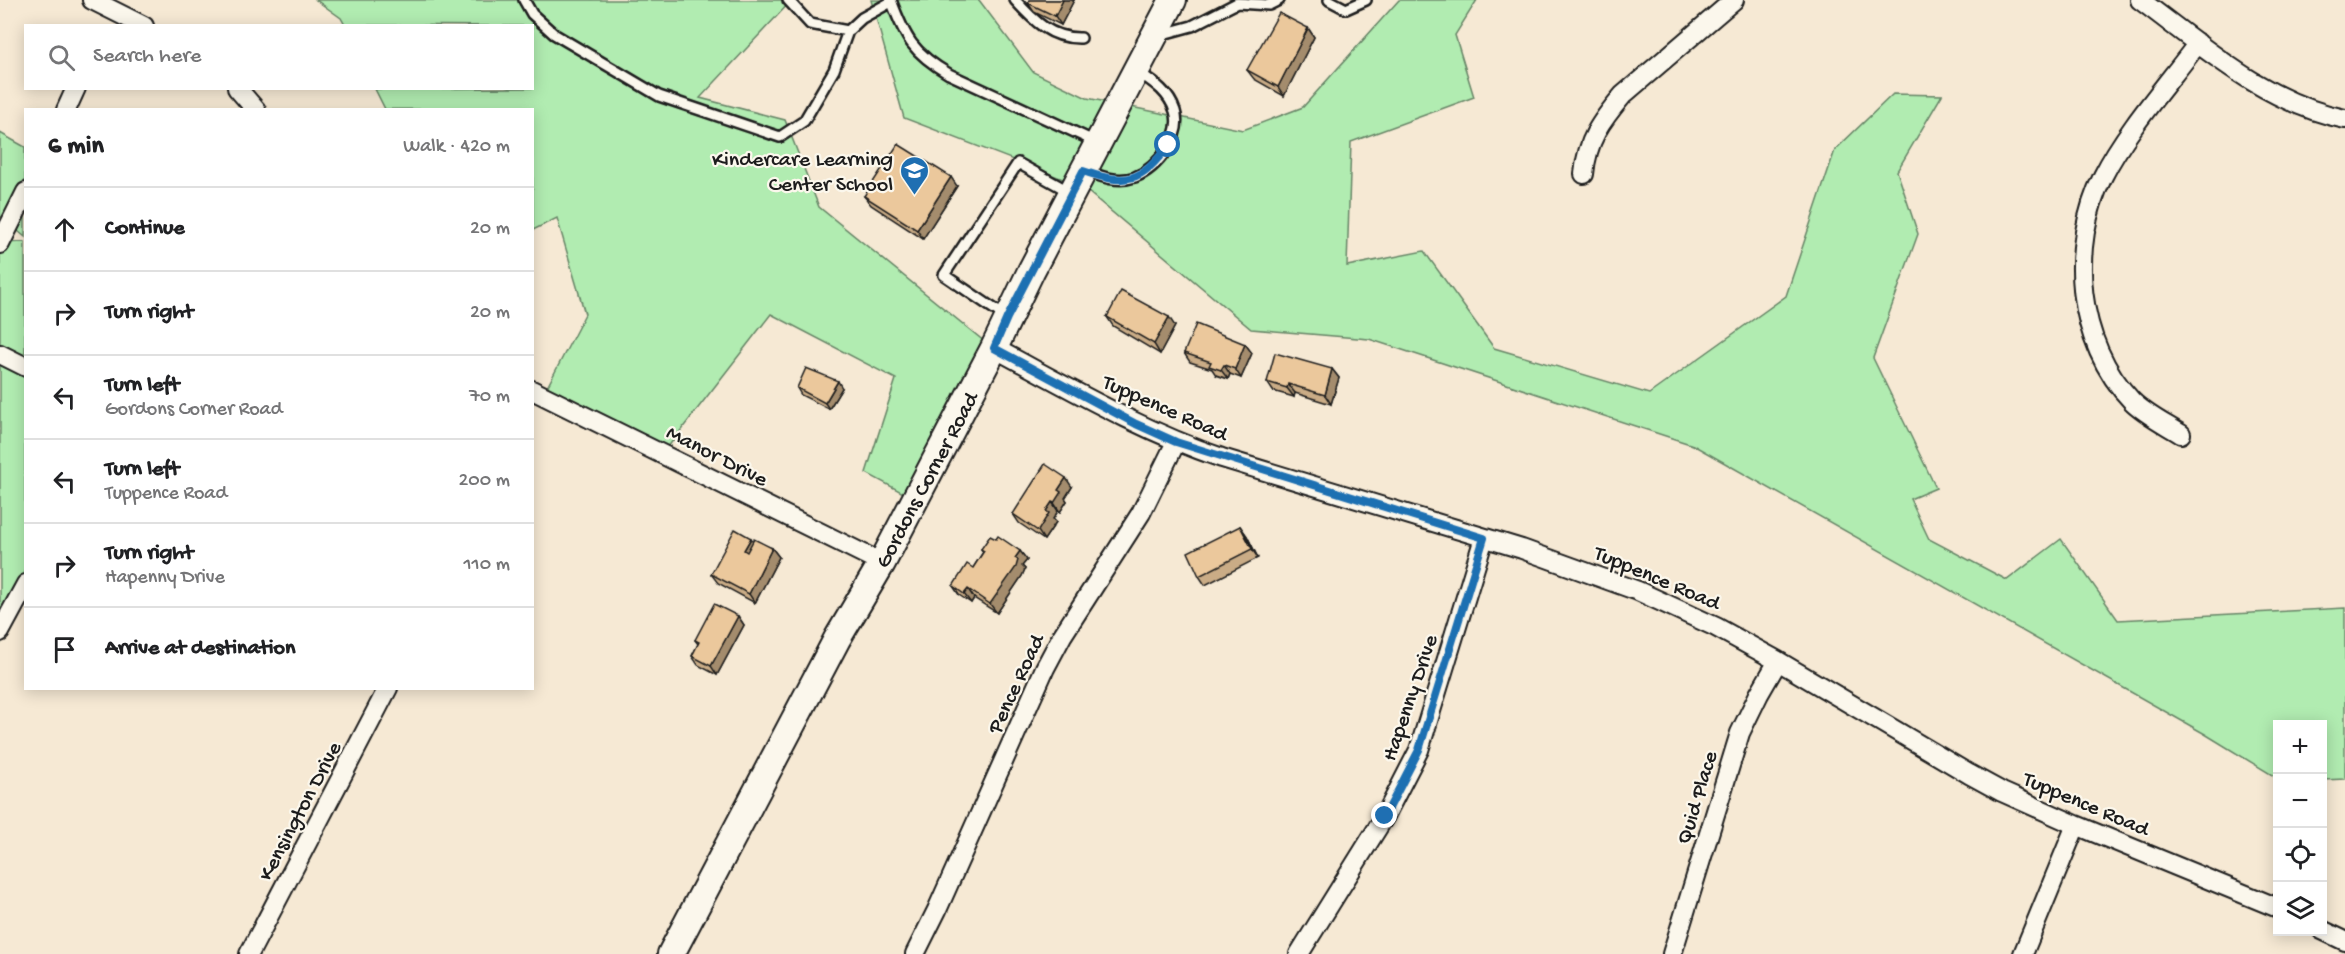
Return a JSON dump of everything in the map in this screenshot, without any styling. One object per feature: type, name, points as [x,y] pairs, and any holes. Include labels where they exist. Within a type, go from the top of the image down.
[{"type":"street","points":[[92,0],[112,19],[135,24]]},
{"type":"street","name":"Gordons Corner Road","points":[[671,954],[837,639],[882,562],[1173,0]]},
{"type":"street","points":[[1584,174],[1586,152],[1615,104],[1646,74],[1734,0]]},
{"type":"street","points":[[2140,0],[2263,89],[2306,109],[2345,119]]},
{"type":"street","points":[[2181,435],[2135,404],[2112,373],[2089,322],[2084,298],[2082,250],[2091,206],[2103,176],[2134,129],[2198,43]]},
{"type":"street","points":[[67,108],[75,90]]},
{"type":"street","points":[[239,90],[254,108]]},
{"type":"street","points":[[0,244],[24,196]]},
{"type":"street","name":"Tuppence Road","points":[[994,348],[1136,424],[1176,442],[1522,549],[1638,591],[1716,627],[1778,661],[1968,774],[2076,825],[2273,906]]},
{"type":"street","points":[[0,354],[24,366]]},
{"type":"street","name":"Manor Drive","points":[[534,391],[882,562]]},
{"type":"street","name":"Pence Road","points":[[915,954],[938,910],[1044,668],[1141,513],[1176,442]]},
{"type":"street","name":"Hapenny Drive","points":[[1299,954],[1385,816],[1419,750],[1484,538]]},
{"type":"street","points":[[0,632],[24,588]]},
{"type":"street","name":"Quid Place","points":[[1672,954],[1740,733],[1778,661]]},
{"type":"street","name":"Kensington Drive","points":[[249,954],[387,690]]},
{"type":"street","points":[[2022,954],[2076,825]]},
{"type":"street","points":[[2327,932],[2345,940]]},
{"type":"lane","points":[[524,0],[532,14],[554,34],[659,96],[780,137],[804,121],[834,70],[848,31],[862,18],[891,1],[903,34],[929,63],[1098,143]]},
{"type":"lane","points":[[788,0],[810,24],[848,31]]},
{"type":"lane","points":[[1015,0],[1025,4],[1044,29],[1065,37],[1081,38]]},
{"type":"lane","points":[[1154,37],[1192,26],[1237,3],[1269,5],[1279,0]]},
{"type":"lane","points":[[1329,0],[1346,9],[1366,0]]},
{"type":"lane","points":[[1007,318],[944,275],[1018,164],[1078,182],[1136,177],[1153,166],[1174,135],[1177,119],[1168,96],[1136,70]]},
{"type":"green space","points":[[316,0],[792,0],[700,98],[785,120],[819,207],[996,351],[918,501],[866,473],[896,379],[771,314],[657,461],[539,403],[585,314],[557,218],[534,230],[534,108],[384,108],[376,90],[534,90],[534,24],[344,24],[341,18]]},
{"type":"green space","points":[[871,0],[979,0],[1033,72],[1087,98],[1243,130],[1303,107],[1399,0],[1477,0],[1455,35],[1474,97],[1351,142],[1347,266],[1424,251],[1494,348],[1649,394],[1786,296],[1835,150],[1893,94],[1942,95],[1897,171],[1918,234],[1873,358],[1936,488],[1910,499],[1929,539],[2007,580],[2061,539],[2118,620],[2345,608],[2345,779],[2327,780],[2327,720],[2273,720],[2273,776],[2205,734],[1693,445],[1369,339],[1251,329],[1081,186],[904,118]]},
{"type":"green space","points":[[0,133],[24,146],[24,236],[0,216]]},
{"type":"green space","points":[[24,242],[24,602],[0,645],[0,243]]},
{"type":"building","points":[[1030,0],[1063,0],[1055,16],[1028,3]]},
{"type":"building","points":[[1279,13],[1308,28],[1278,87],[1247,70]]},
{"type":"building","name":"Kindercare Learning Center School","points":[[898,144],[951,177],[917,230],[864,196]]},
{"type":"building","points":[[1121,291],[1169,317],[1154,344],[1107,317]]},
{"type":"building","points":[[1196,324],[1245,344],[1235,369],[1224,365],[1221,370],[1209,366],[1211,362],[1184,353]]},
{"type":"building","points":[[1275,353],[1332,369],[1325,395],[1288,384],[1287,388],[1267,382]]},
{"type":"building","points":[[806,368],[838,381],[825,403],[797,388]]},
{"type":"building","points":[[1045,464],[1066,478],[1058,490],[1061,492],[1046,511],[1049,513],[1038,531],[1013,514]]},
{"type":"building","points":[[1240,526],[1252,549],[1199,576],[1188,552]]},
{"type":"building","points":[[735,529],[751,538],[744,550],[747,552],[754,539],[772,548],[749,594],[711,574]]},
{"type":"building","points":[[990,536],[996,539],[998,536],[1020,551],[1015,558],[1018,560],[1016,567],[990,604],[968,589],[964,594],[953,586],[967,564],[973,568],[984,551],[981,549]]},
{"type":"building","points":[[714,604],[738,616],[711,666],[692,656],[699,642],[695,640]]},
{"type":"place","name":"Kindercare Learning Center School","points":[[914,196]]},
{"type":"route","points":[[1168,145],[1153,166],[1136,177],[1111,180],[1083,171],[1007,318],[994,348],[1136,424],[1176,442],[1484,538],[1419,750],[1385,816]]}]
